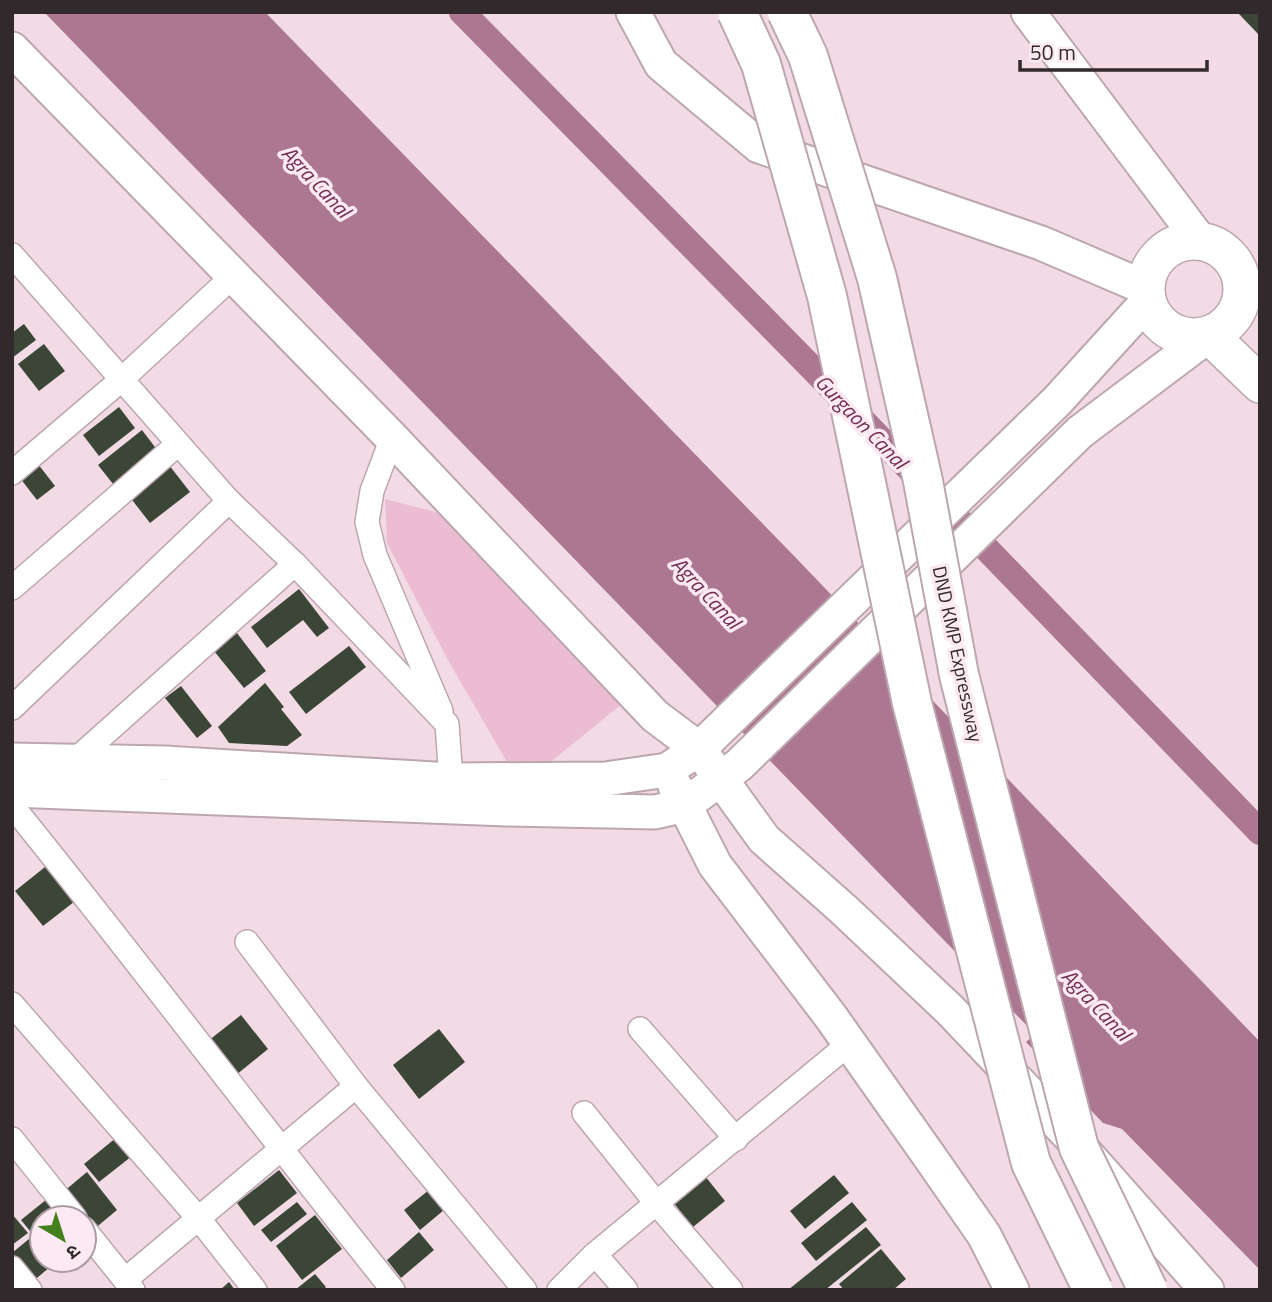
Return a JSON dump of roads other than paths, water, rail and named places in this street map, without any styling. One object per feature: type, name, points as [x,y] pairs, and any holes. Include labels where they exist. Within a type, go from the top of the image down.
[{"type":"highway","points":[[737,12],[761,64],[827,296],[912,703],[1031,1163],[1093,1290]]},
{"type":"highway","name":"DND KMP Expressway","points":[[788,12],[808,56],[877,278],[923,481],[960,675],[1079,1148],[1148,1290]]},
{"type":"main road","points":[[1186,242],[1201,242],[1228,255],[1237,268],[1250,307],[1237,310],[1230,321],[1209,335],[1194,337],[1179,335],[1166,328],[1155,317],[1147,294],[1148,275],[1163,253],[1186,242]]},
{"type":"main road","points":[[1209,335],[1260,384]]},
{"type":"street","points":[[12,760],[164,763],[451,780],[605,779],[667,770],[707,742],[1057,401],[1147,294],[1041,243],[759,146],[661,65],[633,12]]},
{"type":"street","points":[[1028,12],[1201,242]]},
{"type":"street","points":[[12,49],[392,438],[655,716],[707,742],[731,773],[764,839],[950,1010],[1082,1149],[1207,1290]]},
{"type":"street","points":[[12,255],[229,501],[295,564],[447,724]]},
{"type":"street","points":[[12,473],[121,380],[233,276]]},
{"type":"street","points":[[21,802],[655,812],[685,805],[731,773],[1080,432],[1209,335]]},
{"type":"street","points":[[392,438],[372,491],[367,522],[383,575],[447,724],[451,780]]},
{"type":"street","points":[[12,589],[178,444]]},
{"type":"street","points":[[12,708],[229,501]]},
{"type":"street","points":[[74,761],[295,564]]},
{"type":"street","points":[[655,716],[667,770],[716,865],[850,1043],[984,1235],[1012,1290]]},
{"type":"street","points":[[21,802],[114,931],[281,1151],[393,1290]]},
{"type":"street","points":[[247,943],[356,1086],[525,1290]]},
{"type":"street","points":[[12,1004],[199,1219],[255,1290]]},
{"type":"street","points":[[640,1029],[736,1139]]},
{"type":"street","points":[[559,1290],[595,1254],[850,1043]]},
{"type":"street","points":[[98,1246],[129,1285],[199,1219],[356,1086]]},
{"type":"street","points":[[584,1114],[731,1290]]},
{"type":"street","points":[[12,1139],[64,1204]]},
{"type":"street","points":[[595,1254],[626,1290]]},
{"type":"street","points":[[12,1268],[30,1290]]},
{"type":"water","name":"Agra Canal","points":[[44,12],[265,12],[796,558],[1260,1042],[1260,1270],[1122,1129],[1103,1123],[1026,1042],[1035,1034]]},
{"type":"waterway","name":"Gurgaon Canal","points":[[462,12],[812,368],[1260,832]]}]
